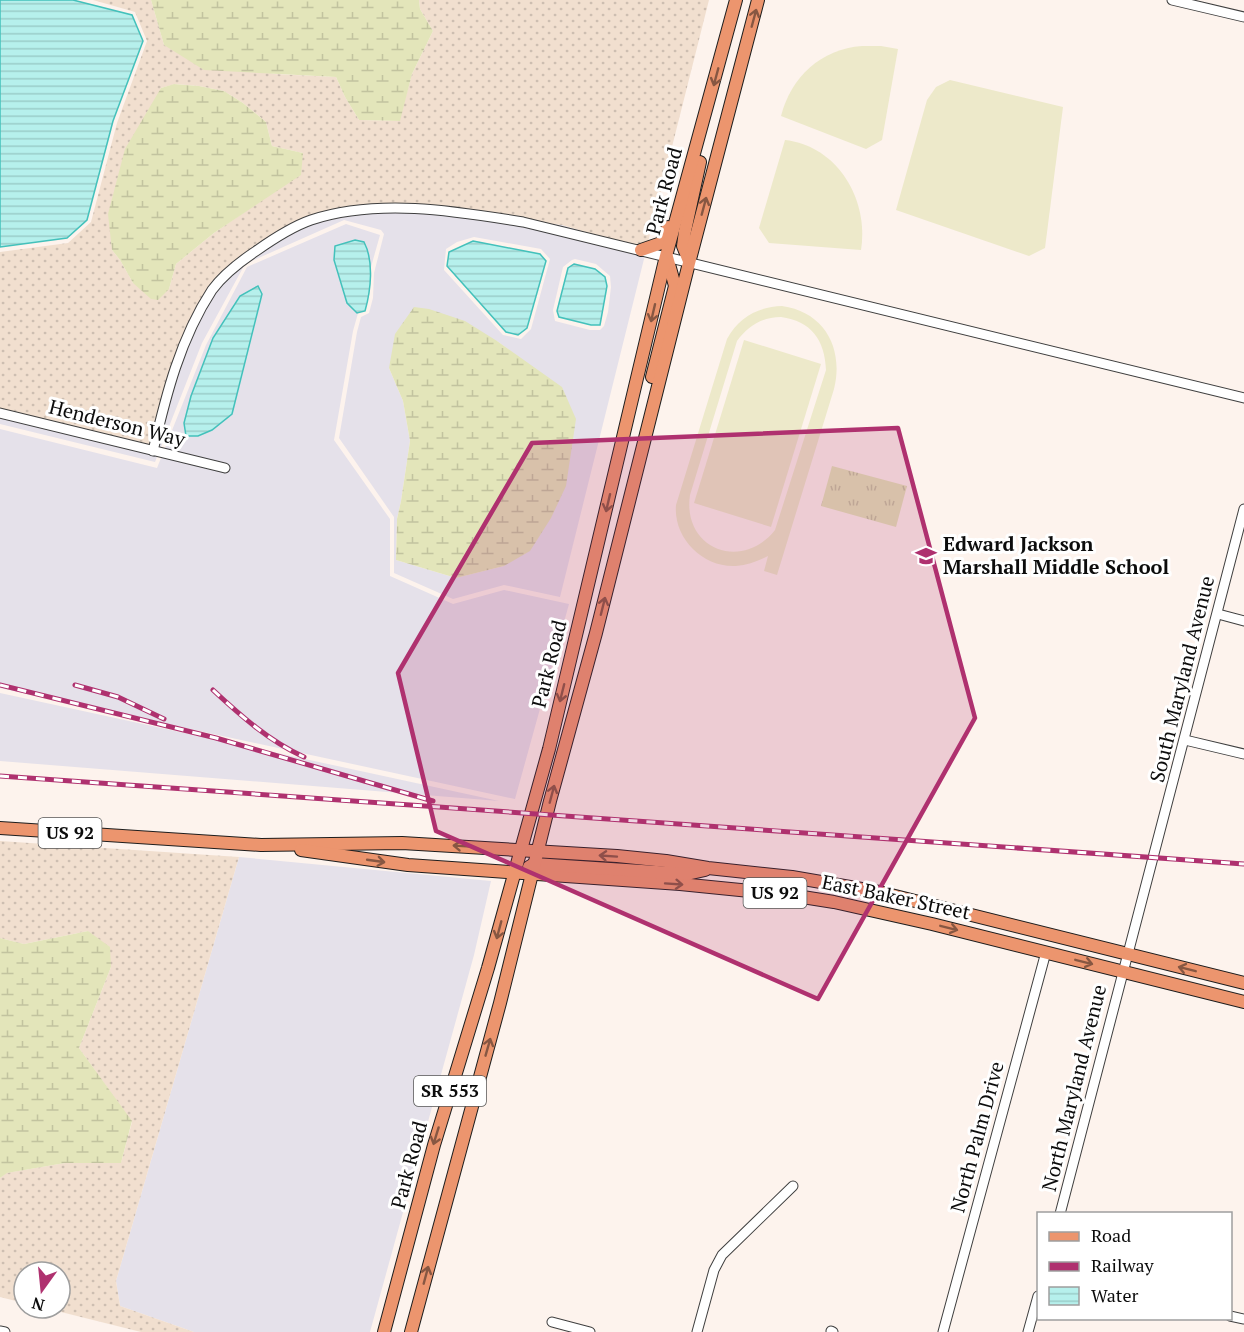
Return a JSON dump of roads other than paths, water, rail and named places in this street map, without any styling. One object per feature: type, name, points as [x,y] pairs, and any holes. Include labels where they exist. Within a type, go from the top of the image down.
[{"type":"main road","name":"Park Road","points":[[384,1332],[434,1145],[488,968],[549,749],[666,256],[736,0]]},
{"type":"main road","name":"Park Road","points":[[411,1332],[500,1003],[537,851],[599,622],[758,0]]},
{"type":"main road","points":[[641,250],[661,243],[668,229],[691,147],[705,116]]},
{"type":"main road","points":[[689,263],[683,246],[702,155],[705,116]]},
{"type":"main road","points":[[651,415],[648,399],[657,352],[675,286],[666,256]]},
{"type":"main road","name":"US 92","points":[[0,828],[261,845],[408,865],[514,873],[533,869]]},
{"type":"main road","name":"US 92","points":[[261,845],[402,843],[537,851]]},
{"type":"main road","name":"East Baker Street","points":[[537,851],[666,861],[792,877],[879,892],[1244,983]]},
{"type":"main road","points":[[533,869],[687,874],[699,873],[708,868]]},
{"type":"main road","name":"East Baker Street","points":[[533,869],[790,895],[876,911],[1244,1002]]},
{"type":"street","points":[[1172,0],[1244,17]]},
{"type":"street","points":[[153,451],[167,392],[187,336],[213,289],[243,259],[277,236],[310,220],[340,212],[390,208],[466,213],[523,222],[1244,398]]},
{"type":"street","name":"Henderson Way","points":[[0,413],[225,468]]},
{"type":"street","name":"South Maryland Avenue","points":[[1129,955],[1244,509]]},
{"type":"street","points":[[1218,614],[1244,621]]},
{"type":"street","points":[[1185,740],[1244,754]]},
{"type":"street","name":"North Palm Drive","points":[[944,1332],[1046,952]]},
{"type":"street","name":"North Maryland Avenue","points":[[1061,1212],[1122,971],[1129,955]]},
{"type":"street","points":[[697,1332],[714,1270],[722,1255],[794,1186]]},
{"type":"street","points":[[1028,1332],[1037,1300]]},
{"type":"street","points":[[552,1322],[590,1332]]},
{"type":"street","points":[[0,1330],[5,1332]]},
{"type":"water","points":[[0,0],[73,0],[132,15],[143,41],[113,121],[87,220],[67,238],[0,247]]},
{"type":"water","points":[[355,240],[364,242],[370,267],[369,294],[365,311],[357,313],[347,303],[334,260],[335,246]]},
{"type":"water","points":[[473,241],[540,254],[546,261],[527,328],[518,335],[506,332],[447,266],[449,252]]},
{"type":"water","points":[[574,264],[595,269],[605,277],[607,286],[600,325],[559,317],[557,311],[568,268]]},
{"type":"water","points":[[258,286],[262,294],[232,414],[212,430],[198,436],[186,436],[184,423],[191,396],[213,338],[240,296]]},
{"type":"railway","points":[[0,685],[216,738],[433,801]]},
{"type":"railway","points":[[75,685],[118,697],[164,719]]},
{"type":"railway","points":[[213,690],[267,736],[304,757]]},
{"type":"railway","points":[[0,776],[1244,864]]},
{"type":"place","name":"Edward Jackson Marshall Middle School","points":[[926,556]]}]
